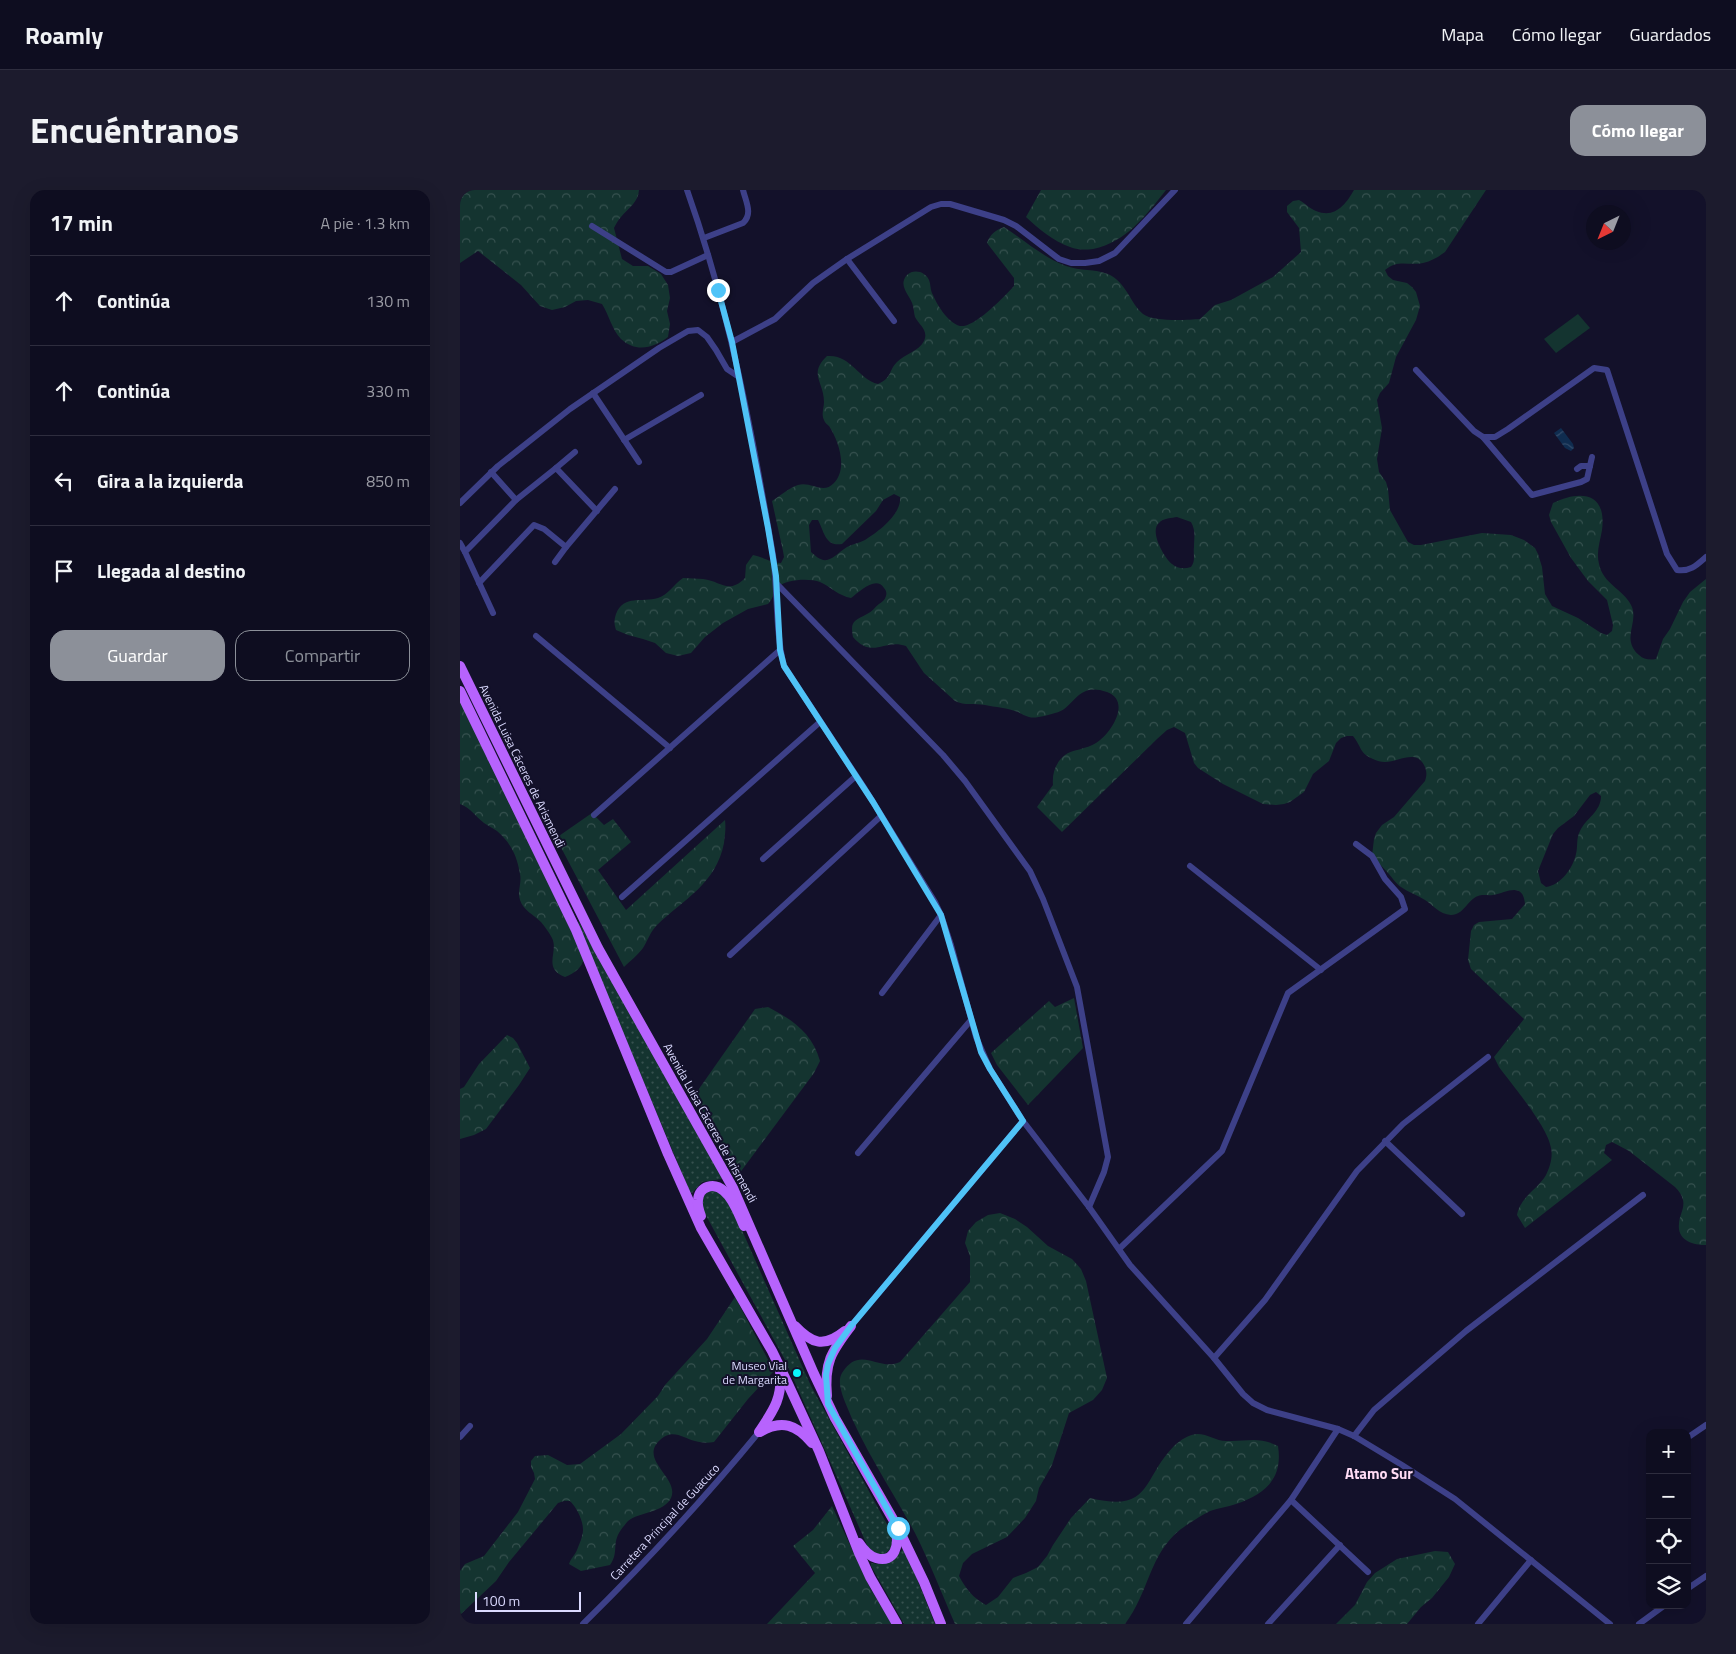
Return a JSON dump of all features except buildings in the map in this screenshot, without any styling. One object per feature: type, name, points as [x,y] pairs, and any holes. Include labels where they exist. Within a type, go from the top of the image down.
[{"type":"main road","name":"Avenida Luisa Cáceres de Arismendi","points":[[460,666],[598,948],[733,1188],[828,1404],[910,1552],[941,1624]]},
{"type":"main road","name":"Avenida Luisa Cáceres de Arismendi","points":[[460,691],[576,930],[668,1154],[694,1212],[779,1366],[819,1451],[848,1528],[870,1576],[897,1624]]},
{"type":"main road","points":[[733,1283],[700,1214],[698,1205],[699,1194],[707,1186],[712,1185],[720,1188],[730,1197],[781,1298]]},
{"type":"main road","points":[[792,1322],[803,1334],[816,1342],[832,1338],[851,1326]]},
{"type":"main road","points":[[828,1404],[826,1375],[828,1364],[835,1348],[851,1326]]},
{"type":"main road","points":[[759,1432],[778,1400],[781,1382],[779,1366]]},
{"type":"main road","points":[[759,1432],[770,1426],[787,1425],[802,1432],[819,1451]]},
{"type":"main road","points":[[848,1528],[869,1555],[882,1559],[889,1556],[897,1548],[898,1542],[885,1505]]},
{"type":"street","points":[[687,190],[704,238],[732,342],[768,528],[776,584],[780,650],[784,666],[856,776],[941,915],[981,1052],[1023,1121],[1089,1207],[1130,1265],[1253,1404],[1267,1410],[1338,1429],[1354,1436],[1402,1465],[1455,1499],[1610,1624]]},
{"type":"street","points":[[704,238],[747,220],[749,211],[743,190]]},
{"type":"street","points":[[732,342],[775,319],[813,283],[847,259],[931,207],[950,204],[1004,220],[1016,226],[1059,259],[1071,263],[1085,264],[1099,261],[1115,253],[1175,190]]},
{"type":"street","points":[[592,226],[666,272],[671,272],[708,255]]},
{"type":"street","points":[[847,259],[894,321]]},
{"type":"street","points":[[460,503],[491,472],[570,409],[659,348],[688,331],[698,330],[707,337],[727,369],[739,377]]},
{"type":"street","points":[[1483,437],[1495,437],[1508,429],[1594,368],[1607,370],[1666,554],[1677,570],[1685,571],[1696,566],[1706,557]]},
{"type":"street","points":[[1416,370],[1483,437],[1532,495],[1587,479],[1592,457]]},
{"type":"street","points":[[594,393],[639,462]]},
{"type":"street","points":[[624,440],[701,395]]},
{"type":"street","points":[[465,552],[516,500],[575,452]]},
{"type":"street","points":[[1577,469],[1586,465],[1590,466]]},
{"type":"street","points":[[556,468],[597,511]]},
{"type":"street","points":[[491,472],[516,500]]},
{"type":"street","points":[[555,562],[615,489]]},
{"type":"street","points":[[479,583],[534,525],[544,529],[566,547]]},
{"type":"street","points":[[460,543],[493,613]]},
{"type":"street","points":[[776,584],[943,756],[964,781],[1030,871],[1043,899],[1076,988],[1108,1157],[1104,1172],[1089,1207]]},
{"type":"street","points":[[536,636],[670,748]]},
{"type":"street","points":[[594,815],[780,650]]},
{"type":"street","points":[[622,897],[820,722]]},
{"type":"street","points":[[763,859],[856,776]]},
{"type":"street","points":[[730,955],[881,816]]},
{"type":"street","points":[[1119,1249],[1222,1151],[1288,993],[1405,909],[1401,896],[1385,879],[1372,856],[1356,844]]},
{"type":"street","points":[[1190,866],[1320,970]]},
{"type":"street","points":[[882,994],[941,915]]},
{"type":"street","points":[[858,1153],[971,1020]]},
{"type":"street","points":[[1214,1358],[1265,1300],[1357,1171],[1403,1124],[1488,1057]]},
{"type":"street","points":[[851,1326],[1023,1121]]},
{"type":"street","points":[[1385,1141],[1462,1214]]},
{"type":"street","points":[[1354,1436],[1374,1410],[1466,1331],[1643,1195]]},
{"type":"street","points":[[1691,1435],[1706,1425]]},
{"type":"street","points":[[460,1437],[470,1426]]},
{"type":"street","points":[[1186,1624],[1291,1500],[1338,1429]]},
{"type":"street","name":"Carretera Principal de Guacuco","points":[[583,1624],[623,1585],[687,1516],[759,1432]]},
{"type":"street","points":[[1291,1500],[1368,1572]]},
{"type":"street","points":[[1268,1624],[1340,1545]]},
{"type":"street","points":[[1478,1624],[1531,1560]]},
{"type":"street","points":[[1691,1586],[1706,1576]]},
{"type":"street","points":[[1639,1624],[1660,1609]]},
{"type":"green space","points":[[460,190],[639,190],[635,202],[619,219],[614,228],[622,259],[633,266],[648,266],[661,274],[668,285],[670,298],[667,311],[670,324],[668,337],[651,346],[633,346],[618,335],[602,304],[588,300],[576,301],[565,307],[552,310],[540,306],[521,285],[478,251],[460,263]]},
{"type":"green space","points":[[1041,190],[1166,190],[1143,218],[1126,234],[1105,245],[1084,250],[1073,248],[1052,238],[1026,217]]},
{"type":"green space","points":[[1354,190],[1486,190],[1445,252],[1435,259],[1426,262],[1399,264],[1385,270],[1393,280],[1407,283],[1412,287],[1416,292],[1420,306],[1416,320],[1396,357],[1389,383],[1380,393],[1377,400],[1382,428],[1377,459],[1379,472],[1386,482],[1390,510],[1408,542],[1414,545],[1421,545],[1482,533],[1511,535],[1524,540],[1535,548],[1538,554],[1542,567],[1545,594],[1552,606],[1578,618],[1607,635],[1612,631],[1613,625],[1607,600],[1588,581],[1571,558],[1549,515],[1553,503],[1573,496],[1590,497],[1596,501],[1602,517],[1598,555],[1601,571],[1631,605],[1633,618],[1631,642],[1639,655],[1647,659],[1656,659],[1663,639],[1683,602],[1690,592],[1706,579],[1706,1245],[1691,1243],[1683,1238],[1681,1234],[1679,1221],[1683,1203],[1680,1193],[1629,1151],[1612,1142],[1606,1145],[1604,1153],[1612,1160],[1525,1228],[1517,1215],[1525,1198],[1546,1175],[1551,1162],[1551,1148],[1544,1129],[1499,1067],[1494,1057],[1524,1019],[1471,969],[1468,960],[1471,931],[1474,925],[1479,922],[1512,919],[1525,904],[1524,897],[1521,893],[1513,890],[1493,895],[1480,895],[1474,898],[1459,913],[1447,914],[1399,886],[1372,856],[1376,833],[1382,825],[1394,817],[1425,781],[1425,767],[1421,760],[1412,757],[1385,762],[1378,761],[1365,754],[1353,736],[1347,736],[1341,738],[1336,743],[1329,761],[1313,774],[1304,792],[1284,804],[1263,804],[1223,784],[1198,768],[1194,763],[1185,733],[1174,727],[1167,730],[1157,739],[1062,832],[1037,807],[1053,785],[1055,769],[1062,758],[1068,753],[1096,743],[1102,739],[1113,725],[1118,710],[1118,702],[1114,696],[1107,692],[1089,690],[1082,693],[1062,710],[1035,718],[1006,709],[955,701],[924,673],[906,646],[891,644],[873,648],[867,647],[860,644],[853,637],[852,628],[854,622],[870,612],[885,599],[886,592],[881,584],[872,584],[851,598],[816,581],[798,580],[787,582],[778,587],[768,604],[748,609],[723,623],[705,637],[691,653],[678,656],[666,653],[655,643],[616,630],[615,616],[619,608],[624,604],[634,600],[662,597],[683,578],[703,579],[724,586],[734,586],[745,578],[746,565],[753,555],[781,563],[784,557],[772,501],[798,485],[803,484],[826,488],[834,483],[841,470],[839,447],[833,432],[823,418],[824,402],[818,378],[821,362],[827,356],[835,356],[878,384],[888,376],[897,362],[922,344],[925,334],[915,317],[912,302],[903,283],[910,273],[916,271],[927,277],[935,299],[941,310],[950,320],[959,326],[970,324],[991,309],[1014,286],[1014,278],[987,243],[994,233],[1004,227],[1058,263],[1071,268],[1108,274],[1120,282],[1143,314],[1148,317],[1170,320],[1200,319],[1215,305],[1231,300],[1273,277],[1301,252],[1299,228],[1287,212],[1287,206],[1293,201],[1299,200],[1314,210],[1329,213],[1339,209]],"holes":[[[894,494],[900,497],[897,510],[888,522],[870,537],[847,547],[833,558],[827,560],[820,559],[811,552],[809,525],[812,520],[818,520],[829,541],[842,544],[876,511],[883,500]],[[1177,517],[1191,522],[1194,528],[1194,560],[1191,567],[1177,567],[1165,556],[1156,532],[1156,527],[1165,519]],[[1596,792],[1601,796],[1599,806],[1579,834],[1577,851],[1572,865],[1566,875],[1557,883],[1546,887],[1541,883],[1538,871],[1553,834],[1574,816],[1590,795]]]},
{"type":"green space","points":[[1578,314],[1590,328],[1556,353],[1544,339]]},
{"type":"green space","points":[[460,699],[584,958],[578,970],[565,977],[554,969],[552,959],[554,943],[550,934],[541,922],[521,904],[519,897],[519,867],[510,845],[497,831],[460,804]]},
{"type":"green space","points":[[592,813],[604,825],[613,819],[631,842],[598,870],[626,910],[725,820],[724,843],[714,869],[698,890],[657,925],[641,951],[624,967],[556,838]]},
{"type":"green space","points":[[579,922],[722,1179],[702,1182],[692,1193],[690,1192],[577,923]]},
{"type":"green space","points":[[1074,998],[1083,1048],[1028,1105],[997,1065],[991,1053],[1049,1001],[1055,1007]]},
{"type":"green space","points":[[768,1007],[793,1022],[807,1035],[820,1061],[814,1073],[739,1174],[694,1096],[755,1009]]},
{"type":"green space","points":[[507,1035],[517,1043],[530,1068],[486,1129],[460,1139],[460,1089],[464,1087],[479,1064]]},
{"type":"green space","name":"Museo Vial de Margarita","points":[[714,1188],[729,1201],[811,1386],[893,1535],[893,1546],[885,1554],[877,1555],[869,1549],[785,1360],[703,1210],[702,1202],[704,1197],[707,1192]]},
{"type":"green space","points":[[1000,1213],[1015,1219],[1027,1227],[1048,1246],[1072,1259],[1081,1269],[1086,1281],[1107,1378],[1102,1390],[1093,1400],[1069,1413],[1052,1465],[1039,1488],[1036,1501],[1025,1518],[1007,1537],[972,1554],[963,1563],[959,1576],[967,1589],[977,1599],[986,1605],[998,1597],[1013,1578],[1038,1567],[1071,1518],[1090,1498],[1125,1501],[1135,1497],[1143,1490],[1163,1459],[1174,1446],[1187,1437],[1201,1434],[1222,1441],[1258,1440],[1278,1446],[1278,1467],[1275,1476],[1264,1490],[1247,1500],[1210,1511],[1181,1529],[1170,1539],[1162,1550],[1133,1612],[1125,1624],[955,1624],[915,1533],[860,1436],[843,1395],[840,1384],[841,1376],[849,1365],[856,1360],[862,1359],[884,1364],[900,1362],[970,1282],[970,1256],[965,1243],[968,1231],[976,1222],[988,1215]]},
{"type":"green space","points":[[735,1297],[774,1371],[748,1399],[714,1442],[700,1442],[674,1434],[665,1436],[660,1440],[655,1447],[654,1455],[656,1462],[670,1483],[671,1498],[667,1503],[627,1522],[617,1538],[613,1560],[610,1565],[581,1571],[569,1564],[577,1550],[582,1535],[583,1526],[581,1518],[570,1501],[558,1503],[509,1562],[496,1581],[460,1615],[460,1571],[465,1564],[484,1556],[518,1512],[535,1479],[531,1461],[535,1456],[548,1455],[567,1465],[580,1464],[621,1434],[658,1396],[665,1385],[707,1339]]},
{"type":"green space","points":[[832,1506],[870,1588],[892,1624],[767,1624],[815,1573],[793,1546],[813,1530]]},
{"type":"green space","points":[[903,1549],[935,1624],[904,1624],[871,1566],[871,1563],[876,1564],[889,1561]]},
{"type":"green space","points":[[1435,1551],[1448,1552],[1455,1564],[1449,1577],[1407,1624],[1336,1624],[1355,1605],[1367,1582],[1375,1573],[1397,1559]]},
{"type":"water","points":[[1561,428],[1573,444],[1574,448],[1571,451],[1565,448],[1554,433]]},
{"type":"place","name":"Museo Vial de Margarita","points":[[797,1373]]},
{"type":"district","name":"Atamo Sur","points":[[1379,1474]]},
{"type":"route","points":[[718,290],[732,342],[768,528],[776,576],[780,650],[784,666],[873,802],[941,915],[981,1052],[1023,1121],[851,1326],[835,1348],[828,1364],[826,1384],[828,1404],[898,1528]]}]
